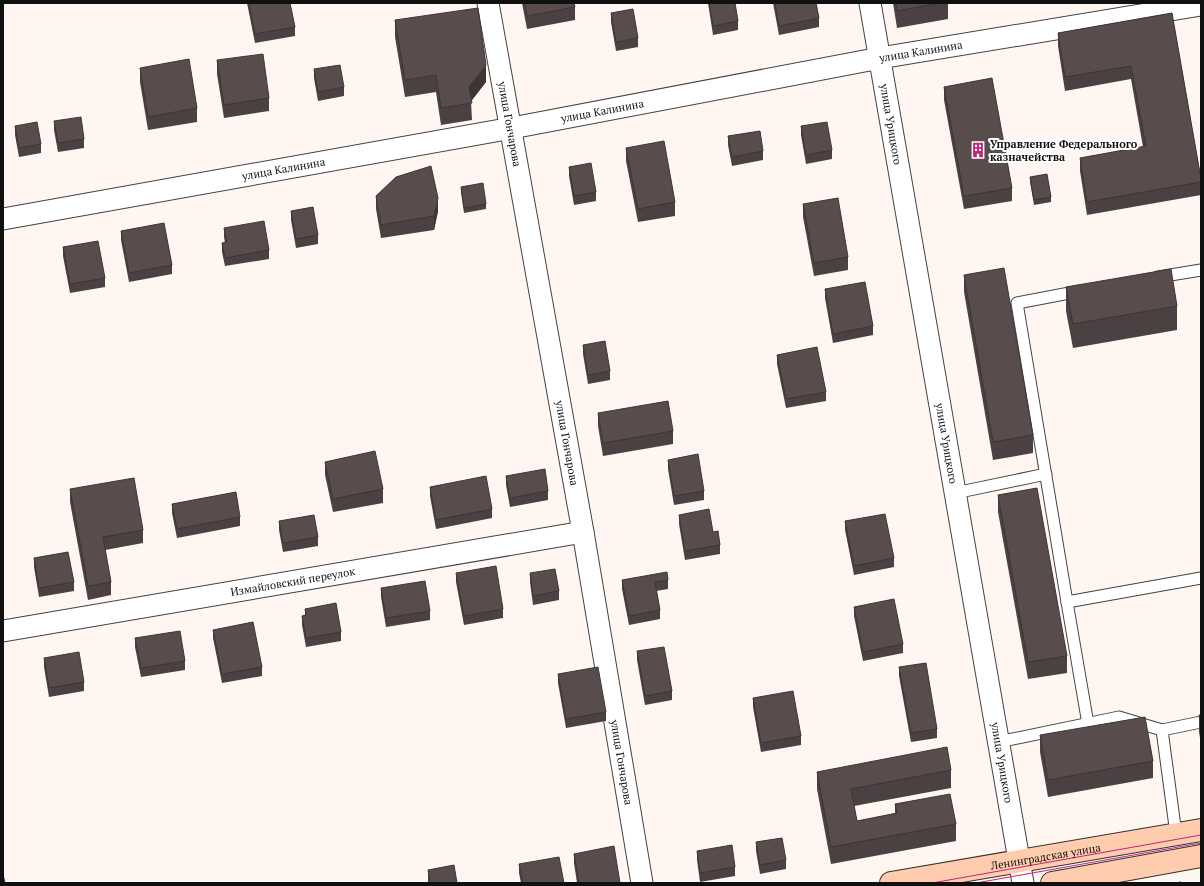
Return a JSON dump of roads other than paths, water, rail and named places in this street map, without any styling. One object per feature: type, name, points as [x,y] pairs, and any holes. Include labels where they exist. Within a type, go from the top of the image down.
[{"type":"main road","name":"Ленинградская улица","points":[[891,883],[1201,830]]},
{"type":"main road","points":[[1052,883],[1201,856]]},
{"type":"street","name":"улица Гончарова","points":[[488,3],[512,128],[583,532],[642,883]]},
{"type":"street","name":"улица Урицкого","points":[[870,3],[1023,883]]},
{"type":"street","name":"улица Калинина","points":[[3,219],[512,128],[880,58],[1201,5]]},
{"type":"street","name":"Измайловский переулок","points":[[3,631],[583,532]]},
{"type":"lane","points":[[1147,279],[1201,270]]},
{"type":"lane","points":[[1088,724],[1017,303],[1094,289]]},
{"type":"lane","points":[[955,493],[1046,474]]},
{"type":"lane","points":[[1067,602],[1201,578]]},
{"type":"lane","points":[[998,742],[1119,718],[1162,730],[1201,722]]},
{"type":"lane","points":[[1162,730],[1176,834]]},
{"type":"tram line","points":[[932,883],[1201,835]]},
{"type":"tram line","points":[[976,883],[1201,843]]},
{"type":"place","name":"Управление Федерального казначейства","points":[[978,150]]}]
